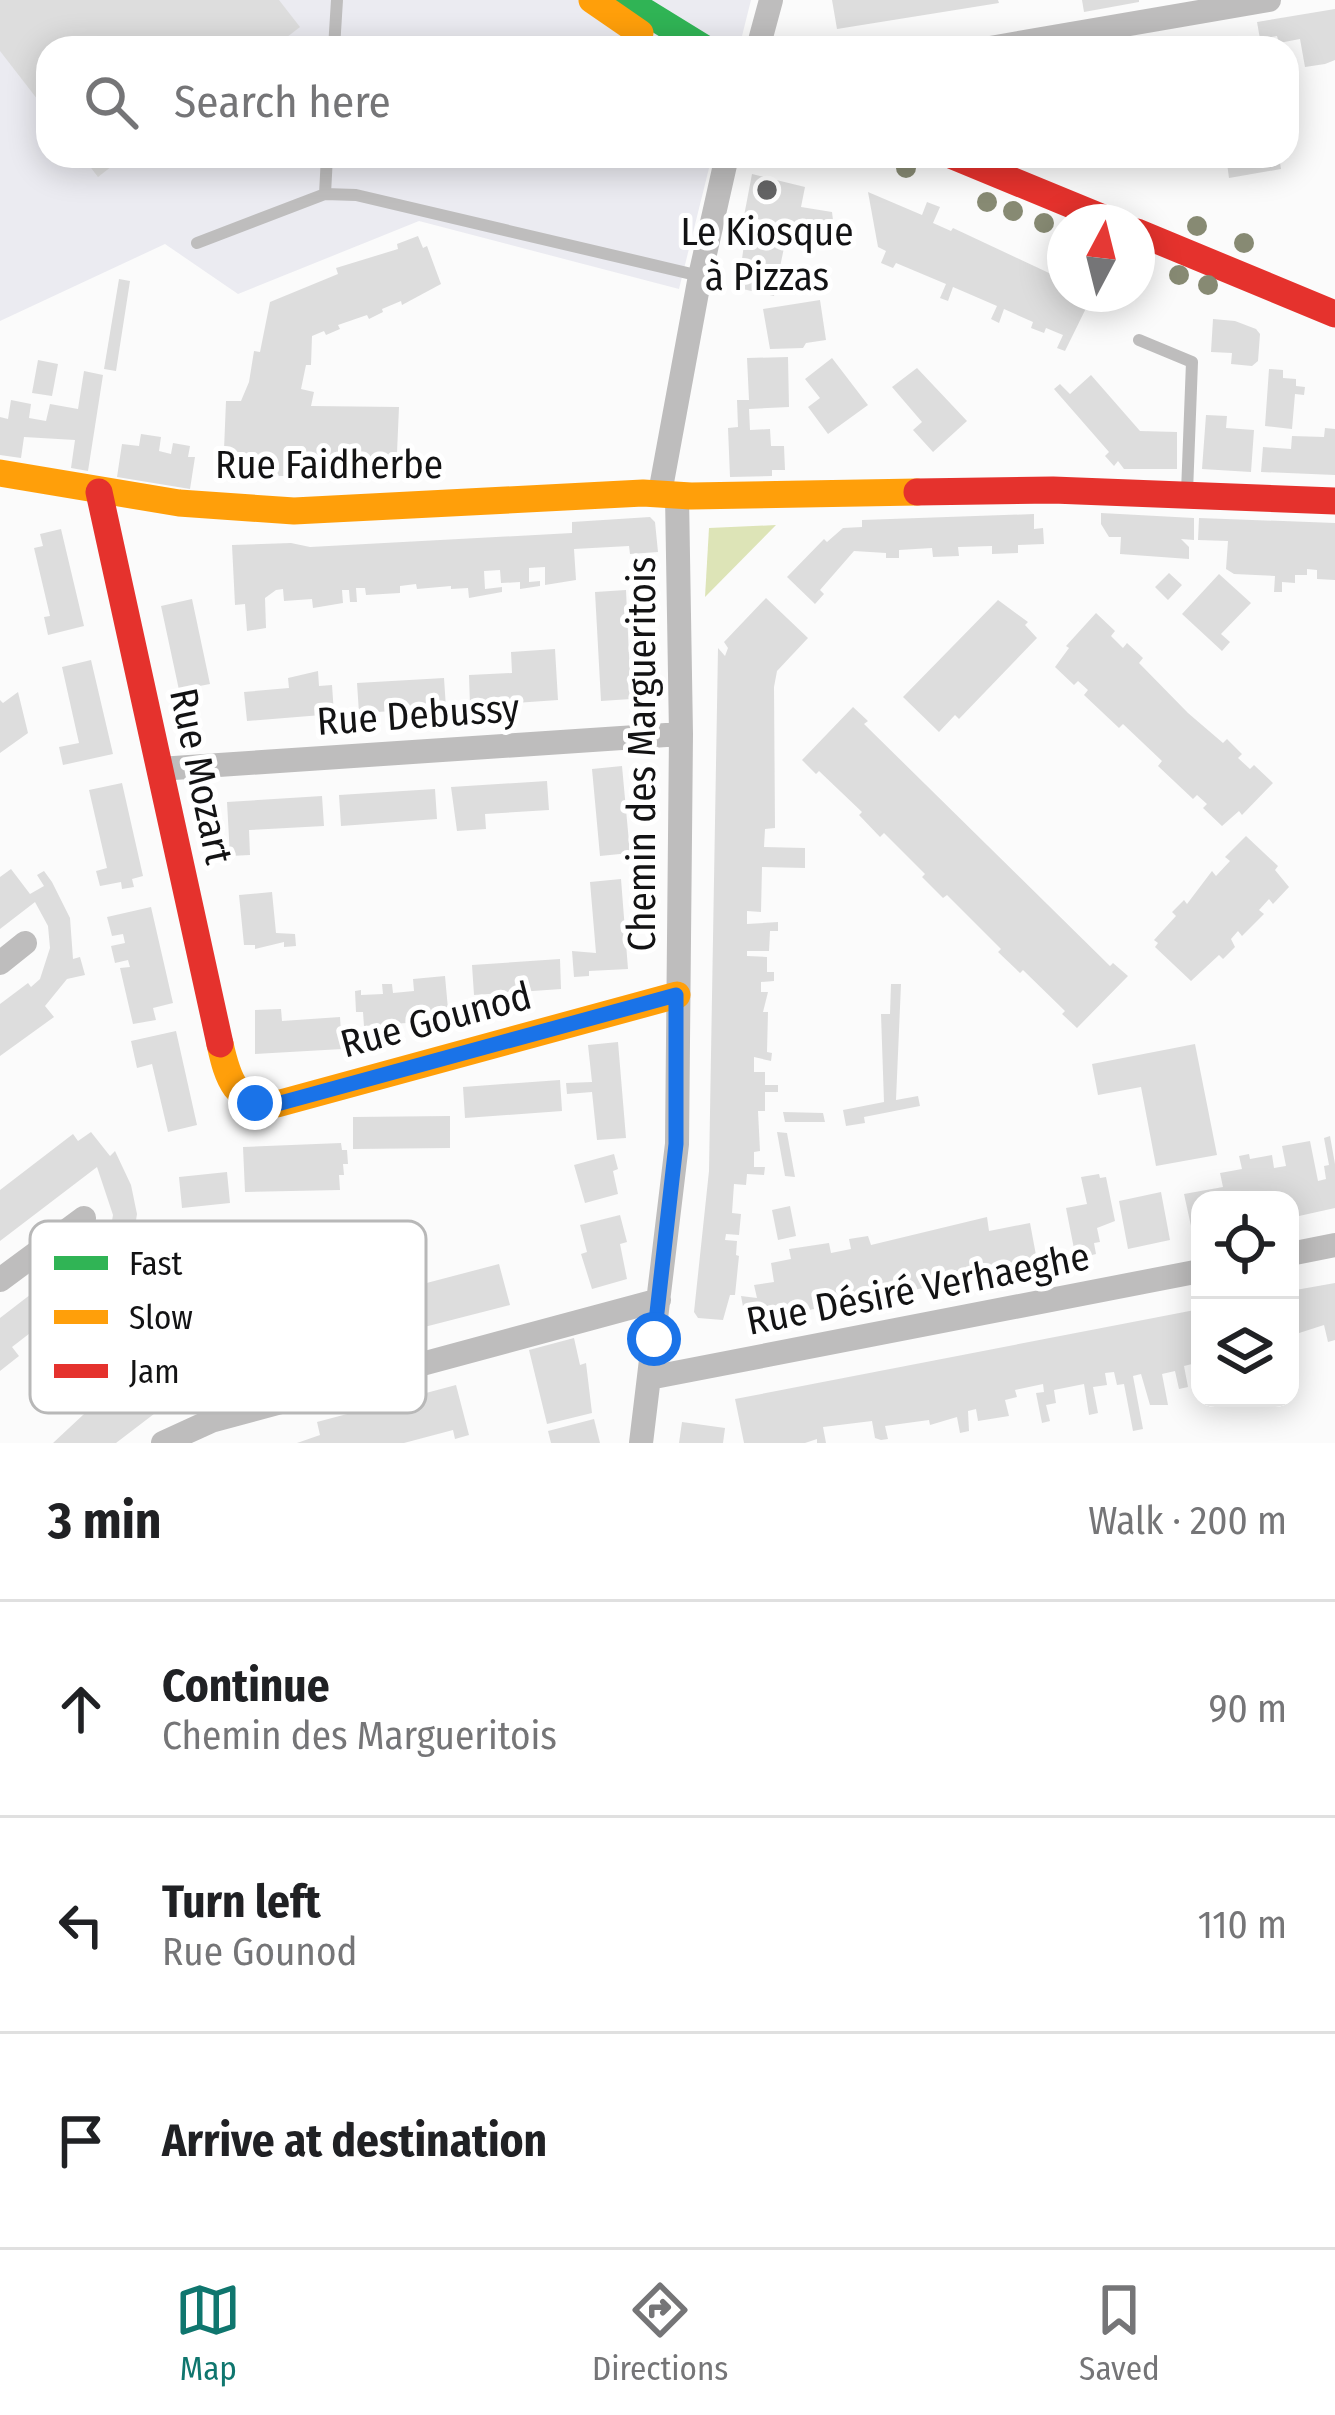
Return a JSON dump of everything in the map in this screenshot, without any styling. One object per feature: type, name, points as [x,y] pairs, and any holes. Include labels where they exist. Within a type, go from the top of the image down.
[{"type":"street","points":[[592,0],[650,36]]},
{"type":"street","points":[[626,0],[684,36]]},
{"type":"street","points":[[761,36],[771,0]]},
{"type":"street","points":[[1060,36],[1269,0]]},
{"type":"street","name":"Chemin des Margueritois","points":[[641,1443],[676,1144],[681,734],[669,494],[700,276],[724,168]]},
{"type":"street","points":[[982,168],[1069,204]]},
{"type":"street","points":[[1155,239],[1335,314]]},
{"type":"street","name":"Rue Faidherbe","points":[[0,473],[99,492],[294,511],[669,494],[1053,490],[1335,501]]},
{"type":"street","name":"Rue Mozart","points":[[99,492],[227,1076]]},
{"type":"street","name":"Rue Debussy","points":[[159,769],[681,734]]},
{"type":"street","points":[[0,963],[25,943]]},
{"type":"street","name":"Rue Gounod","points":[[227,1076],[235,1093],[244,1099],[277,1104],[676,995]]},
{"type":"street","points":[[80,1221],[84,1218]]},
{"type":"street","points":[[1299,1252],[1335,1245]]},
{"type":"street","points":[[0,1280],[30,1258]]},
{"type":"street","name":"Rue Désiré Verhaeghe","points":[[649,1378],[1191,1273]]},
{"type":"street","points":[[426,1363],[659,1300]]},
{"type":"street","points":[[164,1443],[241,1413]]},
{"type":"lane","points":[[335,36],[337,0]]},
{"type":"lane","points":[[325,194],[326,168]]},
{"type":"lane","points":[[196,243],[325,194],[356,195],[700,276]]},
{"type":"lane","points":[[1139,340],[1192,362],[1187,493]]},
{"type":"shaded area","points":[[0,0],[751,0],[742,36],[36,36],[36,168],[709,168],[679,289],[419,221],[238,294],[165,244],[0,321]]},
{"type":"green space","points":[[776,525],[705,597],[709,528]]},
{"type":"building","points":[[0,0],[279,0],[300,27],[288,36],[36,36],[36,98],[0,51]]},
{"type":"building","points":[[832,0],[998,0],[999,3],[837,29]]},
{"type":"building","points":[[1082,0],[1139,0],[1139,2],[1084,12]]},
{"type":"building","points":[[1335,9],[1335,60],[1305,67],[1299,36],[1259,36],[1257,22]]},
{"type":"building","points":[[1228,168],[1281,168],[1281,169],[1229,178]]},
{"type":"building","points":[[752,174],[805,187],[801,207],[832,212],[835,237],[744,216]]},
{"type":"building","points":[[868,192],[922,215],[927,202],[940,207],[933,223],[1047,272],[1047,312],[1084,312],[1065,351],[1057,348],[1063,335],[1031,328],[1033,322],[1004,309],[999,323],[991,319],[997,306],[953,287],[948,301],[940,298],[946,284],[896,263],[893,268],[881,263],[886,251],[878,247]]},
{"type":"building","points":[[746,230],[786,238],[774,296],[738,288]]},
{"type":"building","points":[[418,236],[423,248],[427,246],[441,284],[369,319],[367,315],[338,325],[340,329],[326,335],[324,331],[312,336],[311,365],[306,365],[301,389],[314,392],[311,406],[399,407],[397,453],[407,454],[406,473],[396,473],[396,480],[223,474],[226,401],[241,401],[254,351],[260,352],[270,302],[338,274],[336,268],[398,249],[397,244]]},
{"type":"building","points":[[119,279],[130,281],[116,371],[104,369]]},
{"type":"building","points":[[820,300],[826,340],[806,343],[803,348],[770,349],[763,309]]},
{"type":"building","points":[[1213,319],[1256,329],[1260,334],[1258,361],[1252,366],[1231,364],[1232,353],[1211,352]]},
{"type":"building","points":[[788,357],[789,407],[749,409],[750,430],[770,429],[771,446],[784,446],[785,470],[772,470],[772,476],[730,477],[728,428],[738,427],[737,400],[749,400],[747,358]]},
{"type":"building","points":[[832,358],[868,405],[828,434],[808,407],[820,398],[805,379]]},
{"type":"building","points":[[38,360],[58,364],[52,396],[32,393]]},
{"type":"building","points":[[917,368],[967,421],[933,452],[913,430],[922,422],[892,387]]},
{"type":"building","points":[[1269,369],[1283,370],[1283,378],[1296,379],[1296,386],[1305,387],[1304,395],[1295,394],[1292,429],[1265,426]]},
{"type":"building","points":[[84,371],[103,375],[88,471],[71,468],[75,440],[24,437],[21,458],[0,455],[0,417],[8,419],[11,400],[31,404],[29,418],[46,421],[50,404],[78,409]]},
{"type":"building","points":[[1091,375],[1140,431],[1177,432],[1177,469],[1124,469],[1118,461],[1114,466],[1105,456],[1109,452],[1054,389],[1060,384],[1070,394]]},
{"type":"building","points":[[1206,415],[1227,416],[1226,428],[1254,430],[1251,472],[1202,469]]},
{"type":"building","points":[[1325,428],[1335,429],[1335,475],[1261,472],[1263,447],[1291,449],[1292,436],[1324,437]]},
{"type":"building","points":[[141,434],[161,437],[159,451],[171,454],[173,443],[190,446],[188,457],[195,457],[190,489],[117,477],[122,444],[139,446]]},
{"type":"building","points":[[1101,513],[1194,518],[1194,540],[1181,539],[1189,547],[1189,559],[1120,554],[1121,537],[1109,537]]},
{"type":"building","points":[[1034,514],[1034,529],[1043,528],[1044,544],[1018,545],[1018,553],[992,554],[992,546],[958,547],[959,556],[933,557],[932,548],[899,550],[899,558],[854,551],[820,590],[824,594],[815,604],[787,577],[824,539],[827,542],[843,528],[862,527],[862,520]]},
{"type":"building","points":[[650,517],[655,522],[658,552],[630,554],[629,546],[574,549],[576,580],[545,585],[545,567],[529,568],[529,582],[540,581],[540,586],[520,589],[520,582],[501,583],[500,570],[484,571],[485,589],[502,587],[502,592],[469,598],[468,588],[451,586],[417,589],[416,584],[400,586],[400,593],[366,595],[365,588],[356,588],[357,602],[350,602],[349,590],[342,590],[343,603],[313,608],[312,599],[284,601],[283,589],[276,590],[265,598],[266,628],[247,631],[245,604],[235,605],[232,545],[310,547],[572,533],[572,522]]},
{"type":"building","points":[[1199,518],[1335,523],[1335,580],[1317,579],[1317,570],[1307,569],[1307,575],[1295,575],[1295,583],[1282,582],[1282,592],[1274,592],[1275,576],[1234,574],[1226,569],[1228,541],[1198,540]]},
{"type":"building","points":[[61,529],[84,626],[48,635],[44,617],[50,616],[34,548],[43,546],[40,534]]},
{"type":"building","points":[[1169,573],[1182,585],[1168,600],[1155,587]]},
{"type":"building","points":[[1219,574],[1251,603],[1221,634],[1230,642],[1222,651],[1182,614]]},
{"type":"building","points":[[626,590],[631,699],[601,701],[595,592]]},
{"type":"building","points":[[766,598],[808,638],[777,671],[775,828],[765,829],[764,847],[805,848],[805,868],[762,867],[761,912],[747,911],[747,924],[778,922],[778,931],[770,931],[769,951],[747,951],[747,956],[767,957],[767,972],[774,972],[774,981],[761,982],[761,992],[768,992],[763,1012],[768,1012],[771,1061],[754,1057],[754,1072],[765,1072],[765,1085],[778,1085],[778,1092],[765,1092],[765,1111],[758,1111],[760,1151],[754,1152],[754,1167],[765,1167],[764,1175],[747,1174],[746,1185],[734,1184],[732,1213],[741,1214],[739,1235],[726,1234],[725,1240],[737,1241],[739,1256],[735,1295],[730,1295],[723,1320],[698,1318],[694,1312],[709,1171],[718,648],[725,656],[724,642]]},
{"type":"building","points":[[192,599],[210,684],[179,690],[161,606]]},
{"type":"building","points":[[998,600],[1028,622],[1025,625],[1037,638],[959,719],[955,715],[939,732],[903,697]]},
{"type":"building","points":[[1096,613],[1115,631],[1111,636],[1143,658],[1139,663],[1188,713],[1223,743],[1227,739],[1242,754],[1238,758],[1250,769],[1254,765],[1273,783],[1242,815],[1239,811],[1222,826],[1203,808],[1207,804],[1197,795],[1193,799],[1158,766],[1162,761],[1084,695],[1088,690],[1078,681],[1074,685],[1055,667],[1066,646]]},
{"type":"building","points":[[555,649],[558,700],[470,706],[469,675],[512,673],[511,652]]},
{"type":"building","points":[[91,660],[113,754],[63,765],[59,747],[79,743],[62,667]]},
{"type":"building","points":[[318,671],[319,686],[332,685],[334,714],[247,721],[244,692],[289,688],[288,678]]},
{"type":"building","points":[[444,678],[446,708],[359,713],[357,683]]},
{"type":"building","points":[[18,692],[28,733],[0,753],[0,700],[3,703]]},
{"type":"building","points":[[853,707],[868,721],[864,724],[1110,966],[1113,963],[1128,976],[1077,1028],[947,895],[943,898],[922,877],[925,874],[884,833],[880,837],[859,815],[862,812],[802,760]]},
{"type":"building","points":[[622,766],[630,853],[600,856],[592,769]]},
{"type":"building","points":[[547,781],[549,810],[485,814],[486,829],[457,831],[451,787]]},
{"type":"building","points":[[122,783],[143,876],[132,879],[134,887],[122,889],[121,882],[100,886],[96,871],[107,868],[89,790]]},
{"type":"building","points":[[435,789],[437,819],[341,826],[339,795]]},
{"type":"building","points":[[322,796],[324,826],[249,830],[250,855],[230,856],[227,802]]},
{"type":"building","points":[[1246,836],[1278,866],[1275,870],[1289,887],[1273,904],[1269,899],[1259,910],[1264,914],[1242,936],[1238,931],[1231,939],[1235,947],[1223,959],[1219,955],[1191,981],[1155,947],[1154,940],[1176,916],[1172,912],[1184,900],[1187,904],[1212,871],[1216,876],[1230,861],[1225,857]]},
{"type":"building","points":[[11,869],[30,894],[44,886],[37,875],[44,871],[52,882],[70,918],[73,959],[80,957],[85,975],[67,979],[45,1006],[54,1017],[0,1056],[0,1004],[40,979],[50,948],[48,926],[35,902],[0,929],[0,877]]},
{"type":"building","points":[[621,879],[628,969],[589,971],[589,976],[574,977],[572,951],[596,953],[590,882]]},
{"type":"building","points":[[272,892],[276,933],[295,934],[296,946],[284,947],[284,942],[255,949],[255,945],[244,945],[239,895]]},
{"type":"building","points":[[151,907],[173,1003],[153,1008],[156,1020],[133,1024],[120,968],[130,967],[128,960],[115,963],[111,946],[125,943],[123,934],[112,936],[107,917]]},
{"type":"building","points":[[560,959],[561,989],[474,995],[472,965]]},
{"type":"building","points":[[445,976],[449,1020],[364,1026],[363,1012],[356,1012],[355,991],[383,994],[382,984],[392,984],[393,993],[414,991],[413,979]]},
{"type":"building","points":[[891,984],[901,984],[896,1100],[918,1096],[920,1106],[864,1117],[865,1123],[846,1126],[843,1110],[884,1102],[881,1014],[890,1014]]},
{"type":"building","points":[[281,1009],[282,1021],[340,1017],[342,1049],[255,1054],[255,1010]]},
{"type":"building","points":[[176,1031],[197,1125],[168,1132],[152,1064],[137,1068],[131,1041]]},
{"type":"building","points":[[618,1042],[626,1138],[597,1140],[592,1092],[567,1094],[566,1083],[592,1082],[588,1045]]},
{"type":"building","points":[[1195,1044],[1217,1155],[1156,1166],[1141,1087],[1098,1095],[1092,1064]]},
{"type":"building","points":[[560,1080],[562,1111],[465,1118],[463,1087]]},
{"type":"building","points":[[783,1112],[823,1113],[825,1122],[785,1122]]},
{"type":"building","points":[[450,1116],[450,1148],[353,1149],[353,1117]]},
{"type":"building","points":[[91,1132],[110,1156],[115,1151],[131,1185],[136,1221],[112,1221],[97,1167],[0,1241],[0,1190],[73,1134],[78,1141]]},
{"type":"building","points":[[777,1132],[787,1133],[795,1177],[785,1176]]},
{"type":"building","points":[[1330,1136],[1335,1164],[1335,1208],[1299,1216],[1299,1191],[1201,1191],[1223,1187],[1220,1173],[1242,1169],[1239,1156],[1272,1155],[1274,1168],[1286,1166],[1282,1146],[1310,1141],[1318,1181],[1326,1179],[1324,1166],[1329,1165],[1324,1138]]},
{"type":"building","points":[[341,1143],[348,1164],[343,1164],[344,1175],[339,1175],[340,1190],[245,1192],[243,1147]]},
{"type":"building","points":[[614,1154],[618,1194],[585,1203],[574,1165]]},
{"type":"building","points":[[227,1172],[230,1203],[182,1208],[179,1177]]},
{"type":"building","points":[[1081,1177],[1106,1177],[1115,1221],[1097,1228],[1096,1254],[1076,1259],[1066,1208],[1087,1204]]},
{"type":"building","points":[[1161,1192],[1170,1240],[1128,1249],[1119,1201]]},
{"type":"building","points":[[1191,1193],[1191,1226],[1184,1194]]},
{"type":"building","points":[[790,1206],[796,1236],[778,1240],[772,1210]]},
{"type":"building","points":[[620,1215],[627,1242],[620,1244],[627,1279],[592,1289],[581,1254],[587,1252],[580,1225]]},
{"type":"building","points":[[987,1217],[989,1231],[1030,1223],[1038,1266],[746,1322],[741,1296],[757,1298],[754,1285],[774,1282],[771,1263],[791,1259],[789,1249],[829,1243],[831,1253],[851,1249],[849,1239],[868,1236],[871,1245]]},
{"type":"building","points":[[499,1264],[510,1305],[426,1327],[426,1283]]},
{"type":"building","points":[[1335,1283],[1335,1340],[1328,1342],[1324,1325],[1299,1333],[1299,1289]]},
{"type":"building","points":[[30,1295],[30,1333],[12,1347],[19,1356],[0,1371],[0,1318]]},
{"type":"building","points":[[1191,1311],[1191,1364],[1184,1366],[1188,1387],[1179,1389],[1175,1371],[1162,1374],[1168,1405],[1150,1405],[1141,1374],[1133,1376],[1143,1429],[1133,1431],[1124,1384],[1117,1385],[1114,1372],[1105,1373],[1107,1385],[1093,1387],[1098,1413],[1089,1415],[1084,1384],[1054,1390],[1056,1403],[1046,1405],[1050,1421],[1042,1423],[1036,1393],[1044,1392],[1043,1384],[1015,1390],[1017,1397],[1005,1400],[1009,1416],[978,1421],[976,1409],[968,1411],[969,1431],[960,1433],[957,1417],[930,1425],[929,1420],[885,1426],[888,1439],[881,1440],[875,1438],[872,1421],[823,1427],[826,1443],[817,1443],[817,1439],[744,1443],[735,1399]]},
{"type":"building","points":[[574,1338],[580,1365],[586,1363],[592,1413],[547,1424],[529,1350]]},
{"type":"building","points":[[456,1385],[469,1435],[455,1439],[453,1430],[404,1443],[297,1443],[320,1435],[317,1422],[351,1413],[426,1413],[426,1393]]},
{"type":"building","points":[[85,1413],[155,1413],[116,1443],[53,1443]]},
{"type":"building","points":[[594,1419],[600,1443],[551,1443],[548,1431]]},
{"type":"building","points":[[682,1422],[725,1428],[723,1443],[679,1443]]},
{"type":"traffic: fast","points":[[626,0],[684,36]]},
{"type":"traffic: slow","points":[[592,0],[640,33]]},
{"type":"traffic: slow","points":[[0,473],[179,503],[294,511],[643,493],[917,492]]},
{"type":"traffic: slow","points":[[220,1044],[236,1088],[252,1100],[277,1104],[677,995]]},
{"type":"traffic: jam","points":[[982,168],[1069,204]]},
{"type":"traffic: jam","points":[[1155,239],[1335,314]]},
{"type":"traffic: jam","points":[[917,492],[1053,490],[1335,501]]},
{"type":"traffic: jam","points":[[99,492],[220,1044]]},
{"type":"place","name":"Le Kiosque à Pizzas","points":[[767,190]]},
{"type":"route","points":[[255,1103],[277,1104],[676,995],[676,1144],[654,1339]]}]
